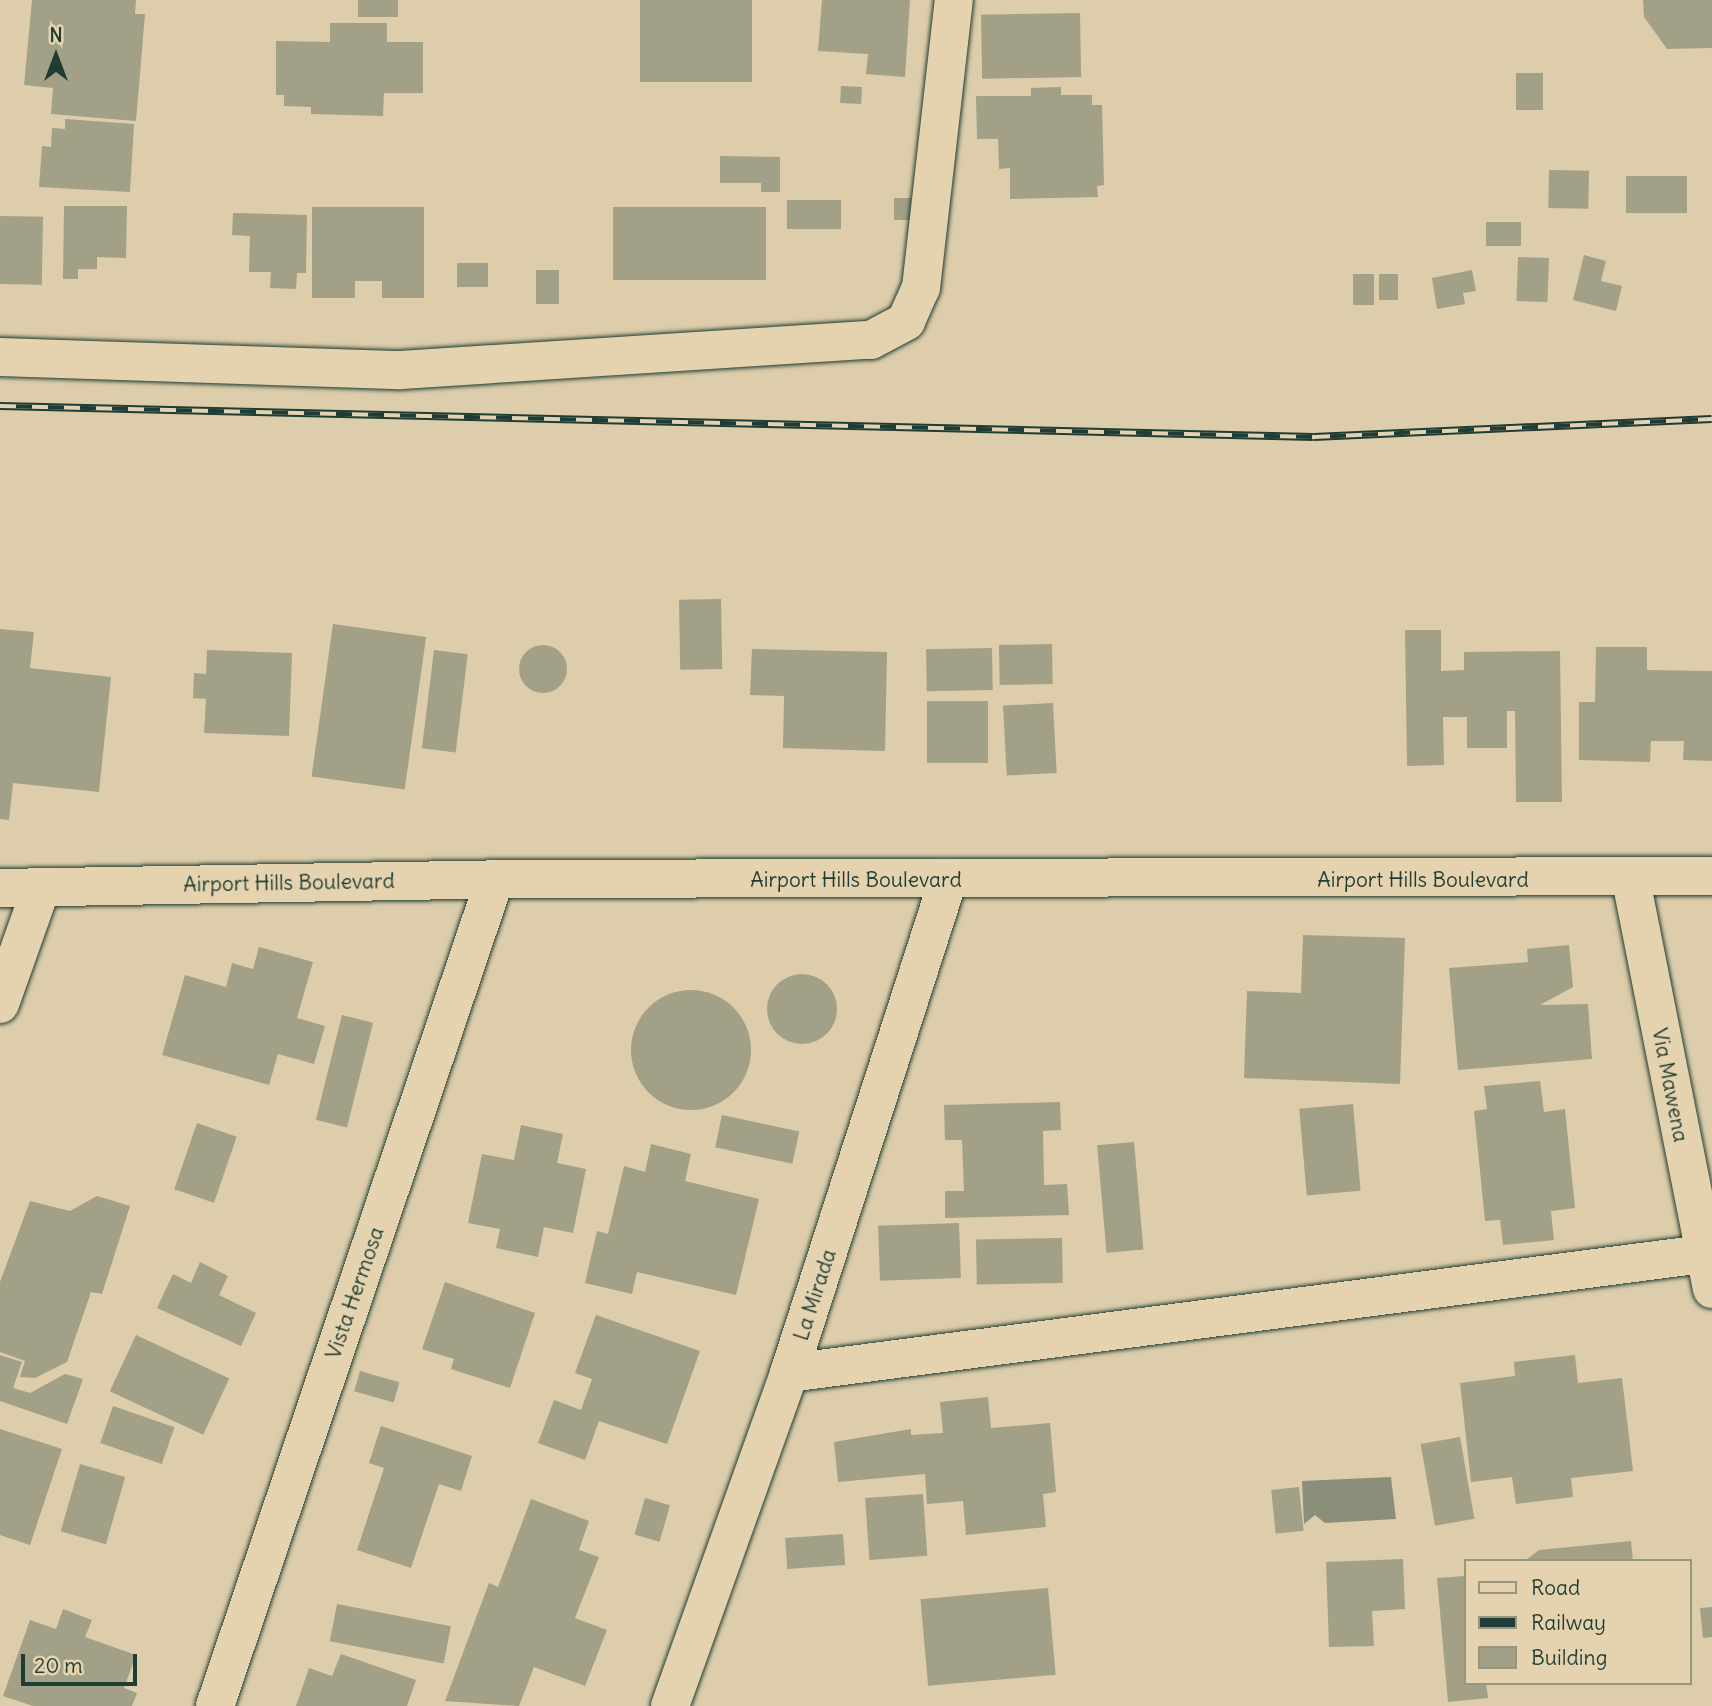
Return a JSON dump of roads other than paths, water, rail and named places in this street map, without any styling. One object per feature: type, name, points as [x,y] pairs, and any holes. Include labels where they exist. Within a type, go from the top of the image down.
[{"type":"street","points":[[0,357],[401,370],[872,340],[906,321],[921,288],[954,0]]},
{"type":"street","name":"Airport Hills Boulevard","points":[[0,888],[495,879],[1631,880],[1712,876]]},
{"type":"street","name":"Vista Hermosa","points":[[215,1706],[495,879]]},
{"type":"street","name":"La Mirada","points":[[670,1706],[789,1373],[948,880]]},
{"type":"street","name":"Via Mawena","points":[[1631,880],[1707,1271]]},
{"type":"street","points":[[0,1004],[41,887]]},
{"type":"street","points":[[789,1373],[1707,1271]]},
{"type":"railway","points":[[0,406],[1314,437],[1712,419]]}]
